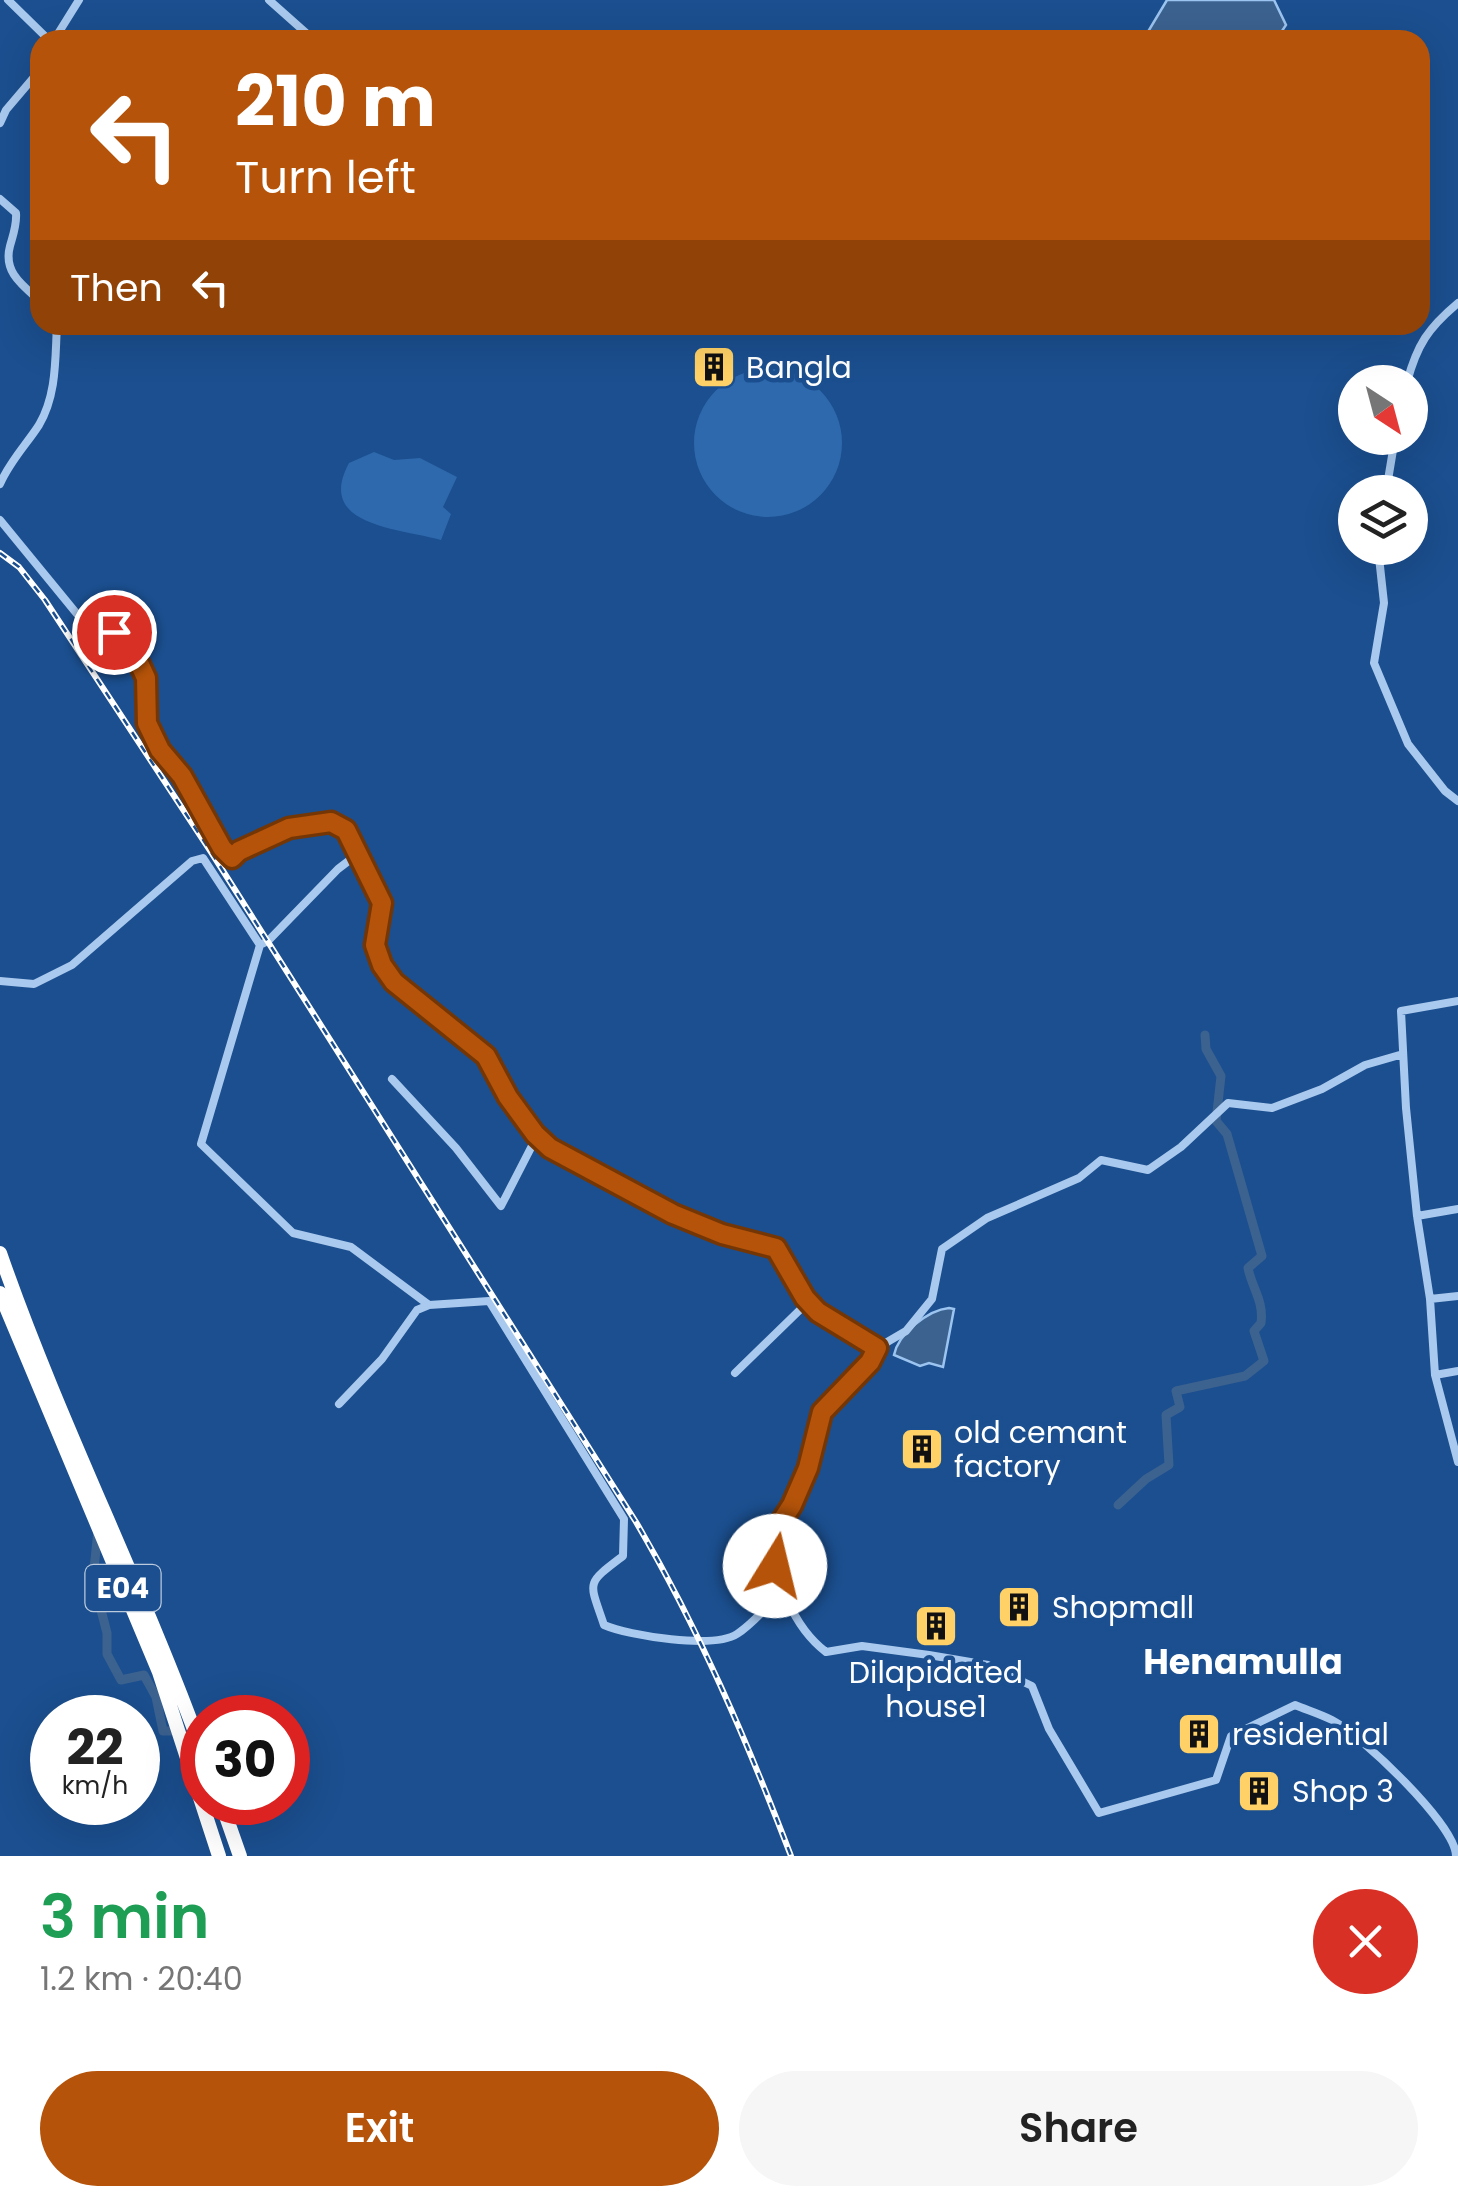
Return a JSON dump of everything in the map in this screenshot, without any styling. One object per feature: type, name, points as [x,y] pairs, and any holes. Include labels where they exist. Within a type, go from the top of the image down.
[{"type":"highway","name":"E04","points":[[0,1254],[18,1324],[158,1672],[219,1856]]},
{"type":"highway","name":"E04","points":[[0,1293],[18,1324],[132,1576],[180,1697]]},
{"type":"highway","points":[[229,1825],[240,1856]]},
{"type":"street","points":[[8,0],[41,30]]},
{"type":"street","points":[[59,30],[79,0]]},
{"type":"street","points":[[269,0],[303,30]]},
{"type":"street","points":[[0,123],[30,82]]},
{"type":"street","points":[[0,199],[16,213],[9,267],[15,279],[30,292]]},
{"type":"street","points":[[1430,330],[1458,303]]},
{"type":"street","points":[[0,484],[9,463],[39,424],[49,400],[54,386],[57,335]]},
{"type":"street","points":[[1411,365],[1426,335]]},
{"type":"street","points":[[0,520],[77,614],[114,632],[140,665],[146,678],[147,723],[160,750],[182,776],[222,848],[232,858],[289,828],[331,822],[346,830],[382,903],[375,945],[382,965],[394,982],[486,1056],[508,1097],[537,1136],[550,1148],[673,1214],[722,1234],[776,1248],[818,1312],[877,1348]]},
{"type":"street","points":[[1380,565],[1384,604],[1374,662],[1408,744],[1445,791],[1458,800]]},
{"type":"street","points":[[359,853],[260,946],[250,969],[201,1144],[293,1233],[350,1247],[430,1304]]},
{"type":"street","points":[[0,981],[34,984],[72,965],[192,861],[203,858],[260,946]]},
{"type":"street","points":[[1458,1001],[1400,1011],[1435,1375],[1458,1462]]},
{"type":"street","points":[[1403,1054],[1365,1065],[1322,1089],[1272,1108],[1228,1103],[1148,1170],[1101,1160],[1079,1178],[988,1218],[942,1250],[932,1299],[906,1332],[877,1348],[870,1362],[822,1412],[792,1505],[770,1539],[792,1611],[809,1639],[826,1652],[862,1646],[929,1654],[988,1665],[1032,1686],[1049,1730],[1099,1813],[1216,1780],[1232,1736],[1296,1705],[1335,1721],[1420,1796],[1456,1844],[1456,1856]]},
{"type":"street","points":[[392,1079],[456,1148],[501,1206],[537,1136]]},
{"type":"street","points":[[1417,1216],[1458,1209]]},
{"type":"street","points":[[1430,1298],[1458,1296]]},
{"type":"street","points":[[339,1404],[382,1359],[417,1310],[430,1304],[489,1301],[624,1519],[623,1556],[595,1576],[591,1586],[604,1625],[619,1632],[652,1636],[724,1638],[736,1634],[784,1590]]},
{"type":"street","points":[[735,1373],[808,1302]]},
{"type":"street","points":[[1435,1375],[1458,1371]]},
{"type":"shaded area","points":[[1167,0],[1274,0],[1286,25],[1283,30],[1149,30]]},
{"type":"shaded area","points":[[768,369],[796,375],[820,391],[836,415],[842,443],[836,471],[820,495],[796,511],[768,517],[740,511],[716,495],[700,471],[694,443],[700,415],[716,391],[740,375]]},
{"type":"shaded area","points":[[374,452],[394,460],[420,458],[457,477],[443,507],[451,514],[441,540],[384,527],[352,512],[343,500],[341,484],[349,463]]},
{"type":"shaded area","points":[[954,1309],[943,1367],[929,1363],[920,1366],[894,1355],[901,1339],[915,1324]]},
{"type":"waterway","points":[[1118,1505],[1146,1479],[1169,1465],[1166,1415],[1180,1407],[1176,1391],[1245,1376],[1264,1361],[1254,1331],[1261,1323],[1261,1308],[1248,1268],[1262,1256],[1227,1134],[1216,1121],[1221,1076],[1206,1049],[1205,1035]]},
{"type":"waterway","points":[[98,1530],[93,1579],[107,1633],[107,1654],[121,1680],[144,1675],[156,1697],[163,1731],[170,1731]]},
{"type":"railway","points":[[0,553],[19,567],[45,600],[211,852],[636,1522],[721,1686],[791,1856]]},
{"type":"place","name":"Bangla","points":[[714,367]]},
{"type":"place","name":"old cemant factory","points":[[922,1449]]},
{"type":"place","name":"Shopmall","points":[[1019,1607]]},
{"type":"place","name":"Dilapidated house1","points":[[936,1626]]},
{"type":"place","name":"residential","points":[[1199,1734]]},
{"type":"place","name":"Shop 3","points":[[1259,1791]]},
{"type":"district","name":"Henamulla","points":[[1243,1661]]},
{"type":"route","points":[[114,632],[146,678],[147,723],[160,750],[182,776],[222,848],[232,858],[289,828],[331,822],[346,830],[382,903],[375,945],[382,965],[394,982],[486,1056],[508,1097],[537,1136],[550,1148],[673,1214],[722,1234],[776,1248],[805,1298],[818,1312],[877,1348],[870,1362],[822,1412],[808,1468],[792,1505],[770,1539],[775,1566]]}]
